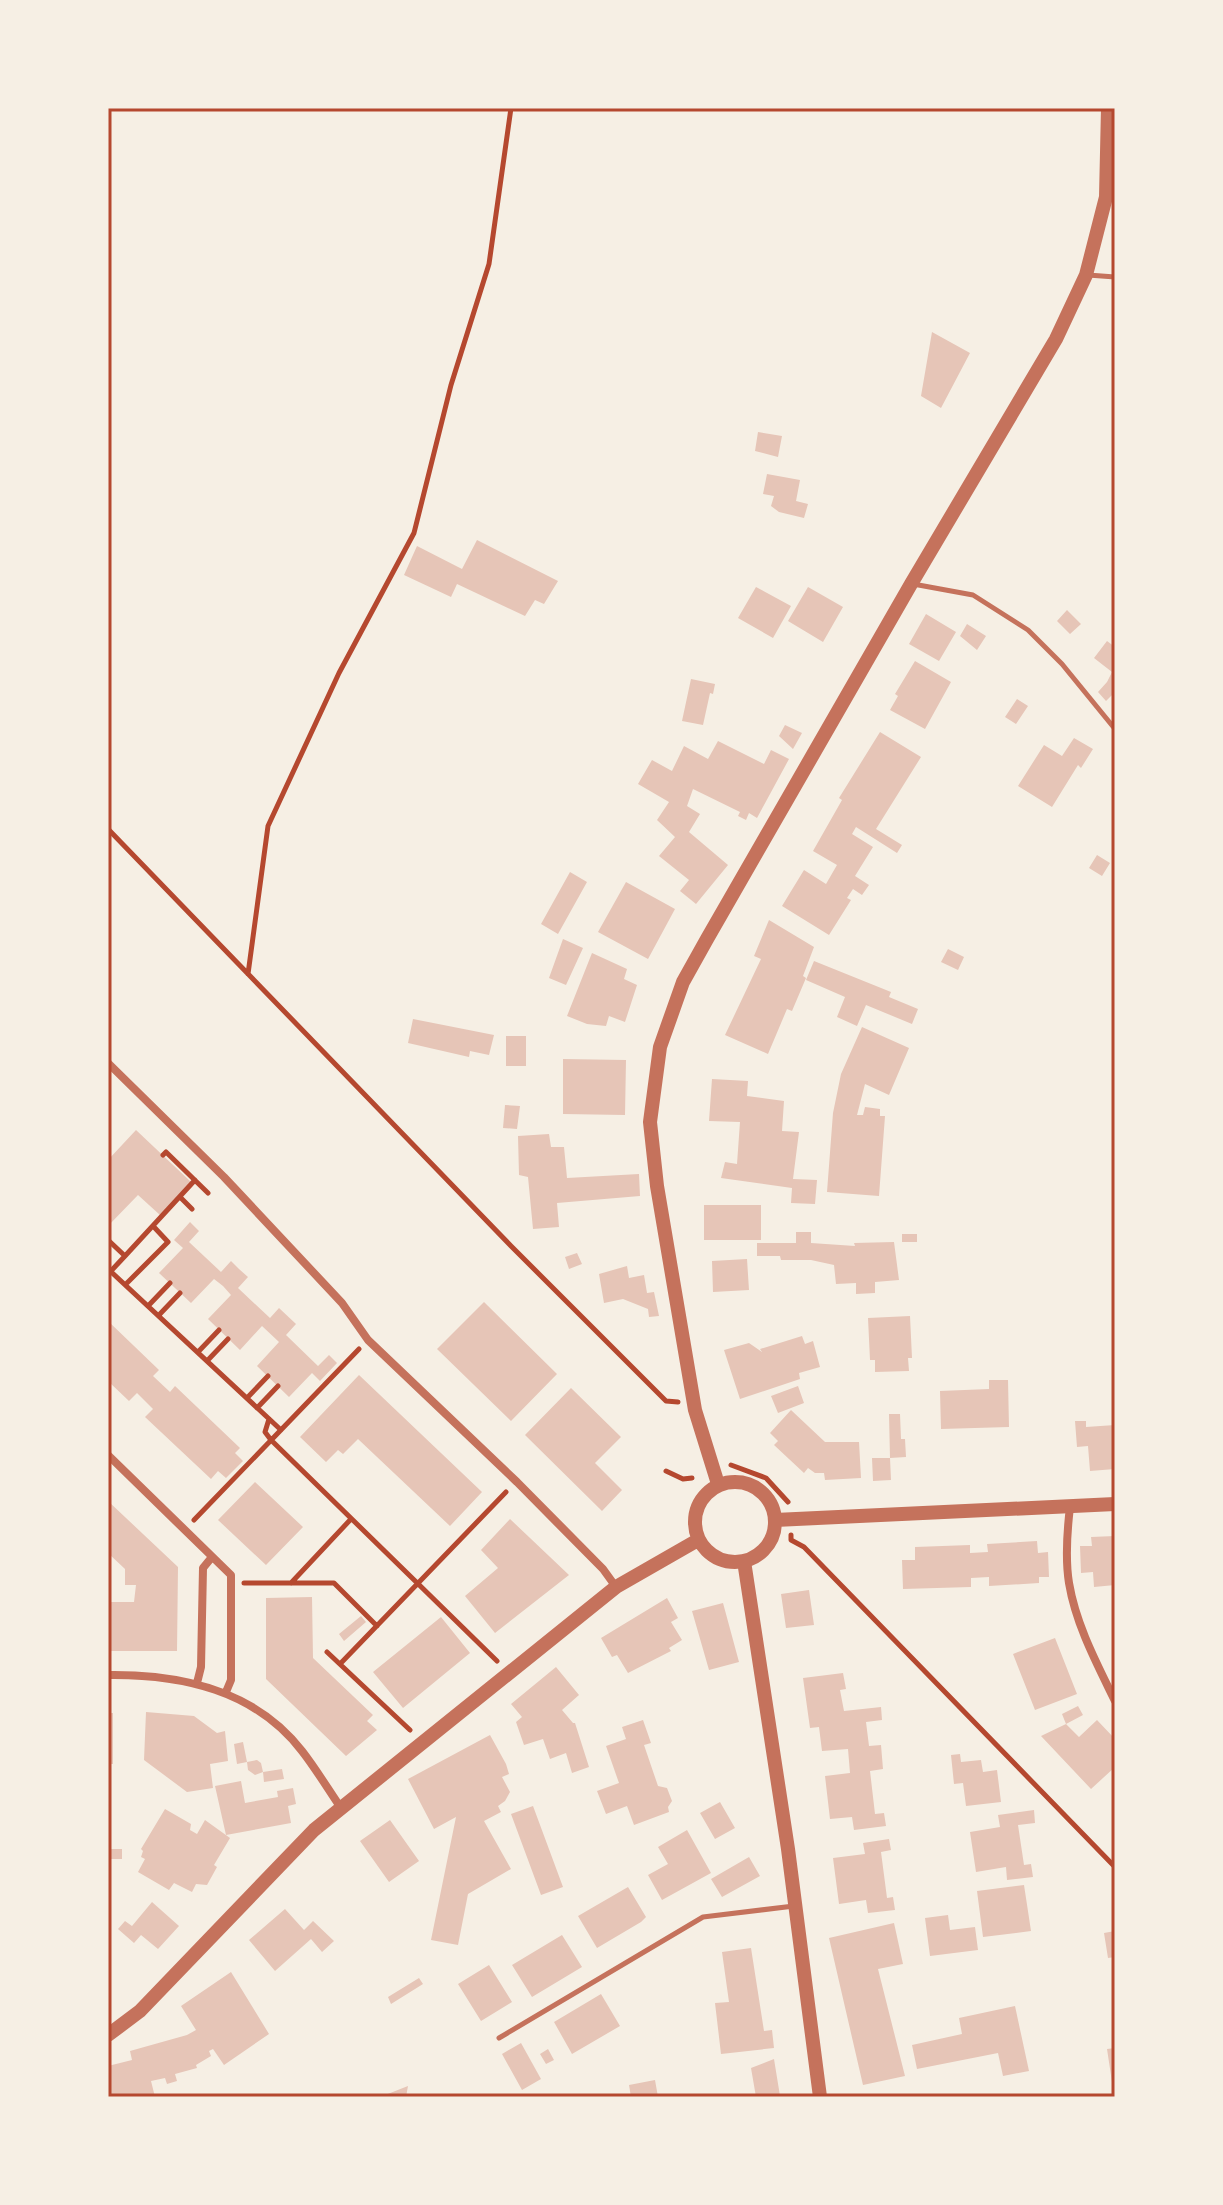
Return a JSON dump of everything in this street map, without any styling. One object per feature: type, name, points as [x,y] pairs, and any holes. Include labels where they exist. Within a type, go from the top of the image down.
[{"type":"street","points":[[782,1520],[767,1547],[744,1561],[717,1559],[698,1540],[694,1524],[696,1507],[716,1477],[695,1410],[657,1186],[650,1122],[660,1047],[683,982],[911,584],[1056,339],[1086,275],[1106,197],[1108,108]]},
{"type":"street","points":[[108,1063],[224,1177],[342,1303],[368,1340],[517,1482],[603,1569],[616,1587]]},
{"type":"street","points":[[108,1455],[231,1575],[231,1680],[226,1692]]},
{"type":"street","points":[[716,1477],[746,1483],[758,1489],[782,1520]]},
{"type":"street","points":[[782,1520],[1115,1504]]},
{"type":"street","points":[[1070,1507],[1066,1541],[1069,1584],[1089,1649],[1115,1701]]},
{"type":"street","points":[[108,2035],[140,2011],[284,1860],[341,1808],[616,1587],[698,1540]]},
{"type":"street","points":[[197,1683],[201,1667],[203,1568],[212,1557]]},
{"type":"street","points":[[744,1561],[820,2097]]},
{"type":"street","points":[[108,1675],[158,1676],[226,1692],[282,1729],[302,1751],[341,1808]]},
{"type":"lane","points":[[1086,275],[1115,277]]},
{"type":"lane","points":[[911,584],[973,595],[1028,630],[1062,664],[1115,729]]},
{"type":"lane","points":[[499,2038],[703,1917],[795,1906]]},
{"type":"path","points":[[248,974],[268,826],[339,673],[414,533],[451,385],[489,264],[511,108]]},
{"type":"path","points":[[108,829],[511,1246],[666,1401],[679,1402]]},
{"type":"path","points":[[163,1155],[166,1152],[208,1193]]},
{"type":"path","points":[[195,1180],[154,1227],[109,1270],[281,1430]]},
{"type":"path","points":[[180,1197],[192,1209]]},
{"type":"path","points":[[126,1284],[168,1242],[154,1227]]},
{"type":"path","points":[[108,1240],[125,1256]]},
{"type":"path","points":[[149,1305],[170,1283]]},
{"type":"path","points":[[159,1315],[180,1293]]},
{"type":"path","points":[[198,1352],[219,1330]]},
{"type":"path","points":[[207,1361],[228,1339]]},
{"type":"path","points":[[185,1529],[368,1340]]},
{"type":"path","points":[[247,1398],[268,1376]]},
{"type":"path","points":[[257,1408],[278,1386]]},
{"type":"path","points":[[269,1419],[265,1432],[271,1440],[479,1643]]},
{"type":"path","points":[[716,1477],[733,1464],[766,1478],[789,1503],[782,1520]]},
{"type":"path","points":[[666,1471],[683,1479],[692,1478]]},
{"type":"path","points":[[340,1664],[494,1504]]},
{"type":"path","points":[[291,1584],[351,1519]]},
{"type":"path","points":[[791,1540],[804,1547],[1115,1867]]},
{"type":"path","points":[[231,1583],[334,1583],[377,1626]]},
{"type":"path","points":[[327,1652],[410,1729],[420,1743]]},
{"type":"building","points":[[932,332],[970,353],[941,408],[921,396]]},
{"type":"building","points":[[758,432],[782,436],[778,457],[755,451]]},
{"type":"building","points":[[767,474],[800,480],[796,501],[808,504],[804,518],[779,512],[771,506],[774,496],[763,494]]},
{"type":"building","points":[[477,540],[558,581],[544,604],[535,600],[525,616],[457,584],[451,597],[404,575],[417,546],[462,569]]},
{"type":"building","points":[[756,587],[791,606],[773,638],[738,618]]},
{"type":"building","points":[[808,587],[843,607],[823,642],[788,621]]},
{"type":"building","points":[[1067,610],[1081,624],[1070,634],[1057,621]]},
{"type":"building","points":[[926,614],[956,632],[939,661],[909,644]]},
{"type":"building","points":[[967,624],[986,636],[977,650],[960,636]]},
{"type":"building","points":[[1107,641],[1115,647],[1115,692],[1106,701],[1098,692],[1112,672],[1094,658]]},
{"type":"building","points":[[915,661],[951,682],[925,729],[890,710],[898,696],[895,694]]},
{"type":"building","points":[[691,679],[715,684],[703,725],[682,721]]},
{"type":"building","points":[[1017,699],[1028,706],[1016,724],[1005,717]]},
{"type":"building","points":[[785,725],[802,733],[793,749],[779,736]]},
{"type":"building","points":[[880,732],[921,757],[876,829],[902,845],[897,853],[856,827],[852,834],[873,847],[855,876],[869,885],[862,895],[853,889],[847,898],[851,900],[829,935],[782,906],[804,870],[826,884],[837,865],[813,851],[842,800],[839,798]]},
{"type":"building","points":[[1074,738],[1093,749],[1081,768],[1078,765],[1052,807],[1018,786],[1044,745],[1062,756]]},
{"type":"building","points":[[718,741],[764,764],[771,750],[789,759],[757,818],[749,813],[746,820],[738,816],[740,812],[693,789],[687,806],[700,814],[689,832],[728,865],[696,904],[680,891],[689,880],[659,856],[675,837],[657,820],[669,802],[638,784],[652,760],[672,771],[684,746],[708,759]]},
{"type":"building","points":[[1097,855],[1110,863],[1102,876],[1089,868]]},
{"type":"building","points":[[570,872],[587,882],[558,934],[541,924]]},
{"type":"building","points":[[626,882],[675,909],[648,959],[598,932]]},
{"type":"building","points":[[769,920],[814,947],[803,976],[806,978],[792,1011],[787,1009],[768,1054],[725,1035],[761,959],[754,956]]},
{"type":"building","points":[[563,939],[583,948],[566,985],[549,978]]},
{"type":"building","points":[[948,949],[964,957],[958,970],[941,962]]},
{"type":"building","points":[[592,953],[627,969],[624,979],[637,985],[625,1022],[609,1016],[606,1026],[587,1024],[567,1016]]},
{"type":"building","points":[[814,961],[891,992],[889,997],[918,1009],[912,1024],[866,1005],[857,1026],[837,1017],[845,997],[806,980]]},
{"type":"building","points":[[413,1019],[494,1035],[489,1055],[470,1051],[469,1057],[408,1043]]},
{"type":"building","points":[[862,1027],[909,1048],[889,1095],[865,1084],[857,1115],[863,1115],[865,1107],[880,1109],[880,1116],[885,1116],[879,1196],[827,1192],[833,1113],[841,1074]]},
{"type":"building","points":[[506,1036],[526,1036],[526,1066],[506,1066]]},
{"type":"building","points":[[563,1059],[626,1060],[625,1115],[563,1114]]},
{"type":"building","points":[[712,1079],[748,1081],[747,1096],[784,1101],[782,1131],[799,1132],[793,1179],[817,1180],[815,1204],[791,1203],[792,1188],[721,1178],[725,1162],[737,1164],[740,1122],[709,1121]]},
{"type":"building","points":[[505,1105],[520,1106],[517,1129],[503,1128]]},
{"type":"building","points":[[136,1130],[191,1182],[160,1215],[138,1195],[108,1226],[108,1160]]},
{"type":"building","points":[[549,1134],[551,1147],[564,1147],[567,1178],[639,1174],[640,1196],[557,1203],[559,1227],[533,1229],[528,1177],[519,1175],[518,1136]]},
{"type":"building","points":[[704,1205],[761,1205],[761,1240],[704,1240]]},
{"type":"building","points":[[190,1222],[199,1231],[189,1242],[221,1272],[231,1261],[248,1277],[238,1288],[270,1318],[279,1308],[296,1324],[286,1335],[318,1366],[329,1355],[337,1363],[320,1381],[312,1373],[289,1397],[257,1366],[279,1342],[262,1326],[240,1350],[208,1319],[231,1295],[223,1286],[214,1279],[191,1303],[159,1273],[183,1248],[174,1240]]},
{"type":"building","points":[[796,1232],[811,1232],[811,1243],[855,1246],[854,1243],[894,1242],[899,1280],[875,1282],[875,1293],[856,1294],[856,1283],[836,1284],[834,1265],[811,1260],[781,1260],[780,1256],[757,1256],[757,1243],[796,1243]]},
{"type":"building","points":[[902,1234],[917,1234],[917,1242],[902,1242]]},
{"type":"building","points":[[577,1253],[582,1264],[569,1269],[565,1257]]},
{"type":"building","points":[[747,1259],[749,1290],[713,1292],[712,1261]]},
{"type":"building","points":[[627,1266],[629,1278],[644,1275],[647,1293],[654,1292],[659,1316],[649,1317],[648,1309],[623,1299],[604,1303],[599,1274]]},
{"type":"building","points":[[484,1302],[557,1374],[511,1421],[437,1349]]},
{"type":"building","points":[[910,1316],[912,1358],[908,1358],[909,1371],[875,1372],[875,1360],[870,1360],[868,1318]]},
{"type":"building","points":[[108,1321],[159,1370],[153,1376],[170,1392],[175,1386],[240,1448],[235,1453],[243,1461],[226,1478],[218,1471],[211,1479],[145,1417],[153,1409],[137,1393],[129,1401],[108,1381]]},
{"type":"building","points":[[802,1336],[805,1344],[813,1341],[820,1367],[799,1373],[800,1379],[740,1399],[724,1350],[749,1343],[762,1352],[760,1349]]},
{"type":"building","points":[[359,1375],[482,1492],[450,1526],[358,1439],[343,1454],[338,1450],[326,1462],[300,1437]]},
{"type":"building","points":[[989,1380],[1008,1380],[1009,1427],[941,1429],[940,1391],[989,1389]]},
{"type":"building","points":[[798,1386],[804,1403],[778,1413],[771,1396]]},
{"type":"building","points":[[571,1388],[621,1437],[595,1463],[622,1490],[602,1511],[525,1435]]},
{"type":"building","points":[[791,1410],[825,1442],[859,1442],[861,1478],[825,1480],[824,1473],[815,1473],[808,1468],[804,1473],[774,1445],[778,1441],[770,1433]]},
{"type":"building","points":[[889,1414],[900,1414],[901,1439],[905,1439],[906,1457],[890,1458]]},
{"type":"building","points":[[1075,1421],[1086,1421],[1086,1427],[1115,1425],[1115,1469],[1090,1471],[1088,1446],[1077,1447]]},
{"type":"building","points":[[872,1458],[890,1458],[891,1480],[873,1481]]},
{"type":"building","points":[[255,1482],[303,1527],[266,1565],[218,1520]]},
{"type":"building","points":[[108,1501],[178,1567],[177,1651],[108,1651],[108,1602],[134,1602],[136,1585],[125,1585],[125,1569],[108,1553]]},
{"type":"building","points":[[510,1519],[569,1575],[495,1633],[465,1596],[498,1568],[481,1550]]},
{"type":"building","points":[[1115,1536],[1115,1585],[1094,1587],[1093,1572],[1081,1573],[1080,1546],[1092,1546],[1091,1537]]},
{"type":"building","points":[[1037,1541],[1038,1553],[1048,1552],[1049,1577],[1039,1577],[1039,1583],[989,1586],[989,1577],[971,1578],[971,1587],[903,1589],[902,1560],[915,1560],[915,1547],[970,1545],[970,1553],[988,1552],[987,1544]]},
{"type":"building","points":[[809,1590],[814,1625],[786,1628],[781,1594]]},
{"type":"building","points":[[312,1597],[313,1658],[373,1715],[367,1721],[377,1730],[346,1756],[266,1679],[266,1598]]},
{"type":"building","points":[[667,1598],[678,1618],[671,1622],[682,1640],[669,1648],[671,1651],[628,1673],[617,1655],[612,1657],[601,1638]]},
{"type":"building","points":[[723,1603],[739,1662],[709,1670],[692,1611]]},
{"type":"building","points":[[361,1616],[366,1622],[344,1641],[339,1634]]},
{"type":"building","points":[[441,1617],[470,1653],[403,1708],[373,1672]]},
{"type":"building","points":[[1055,1638],[1077,1694],[1035,1710],[1013,1654]]},
{"type":"building","points":[[556,1667],[579,1695],[562,1710],[575,1723],[589,1767],[572,1773],[566,1753],[550,1759],[543,1739],[524,1745],[516,1722],[522,1717],[511,1704]]},
{"type":"building","points":[[843,1673],[846,1689],[840,1690],[844,1711],[881,1707],[882,1720],[866,1722],[869,1746],[881,1745],[883,1769],[870,1771],[875,1814],[884,1813],[886,1826],[854,1830],[852,1817],[830,1819],[825,1776],[850,1773],[848,1749],[822,1751],[819,1727],[810,1728],[803,1678]]},
{"type":"building","points":[[1078,1706],[1083,1715],[1066,1724],[1062,1714]]},
{"type":"building","points":[[146,1712],[194,1716],[217,1733],[225,1731],[228,1761],[210,1764],[213,1788],[187,1792],[144,1760]]},
{"type":"building","points":[[108,1713],[113,1713],[113,1764],[108,1764]]},
{"type":"building","points":[[643,1720],[651,1743],[644,1745],[658,1786],[667,1788],[672,1801],[669,1812],[634,1825],[627,1806],[606,1814],[597,1791],[619,1783],[606,1746],[626,1739],[622,1727]]},
{"type":"building","points":[[1097,1720],[1115,1739],[1115,1767],[1091,1789],[1041,1736],[1066,1724],[1079,1737]]},
{"type":"building","points":[[490,1735],[506,1764],[509,1774],[502,1777],[510,1792],[498,1806],[501,1812],[484,1821],[511,1869],[468,1894],[458,1945],[431,1940],[456,1817],[434,1829],[408,1779]]},
{"type":"building","points":[[243,1742],[247,1762],[237,1764],[234,1744]]},
{"type":"building","points":[[960,1754],[961,1762],[981,1760],[983,1772],[997,1770],[1001,1802],[966,1806],[963,1783],[954,1784],[951,1755]]},
{"type":"building","points":[[257,1760],[263,1772],[255,1775],[248,1770],[247,1762]]},
{"type":"building","points":[[282,1769],[284,1779],[264,1782],[263,1772]]},
{"type":"building","points":[[241,1781],[245,1803],[278,1797],[277,1791],[293,1788],[296,1804],[288,1806],[291,1823],[226,1835],[215,1786]]},
{"type":"building","points":[[720,1802],[735,1828],[715,1839],[700,1813]]},
{"type":"building","points":[[533,1806],[563,1887],[541,1895],[511,1814]]},
{"type":"building","points":[[165,1809],[191,1824],[190,1830],[197,1834],[205,1820],[230,1838],[214,1865],[217,1867],[207,1885],[196,1884],[192,1892],[174,1883],[169,1890],[138,1872],[145,1859],[141,1857],[141,1849]]},
{"type":"building","points":[[1034,1810],[1035,1823],[1018,1825],[1024,1865],[1031,1864],[1033,1877],[1007,1880],[1006,1867],[976,1872],[970,1832],[1000,1827],[998,1815]]},
{"type":"building","points":[[390,1820],[419,1861],[389,1882],[360,1841]]},
{"type":"building","points":[[687,1830],[711,1873],[662,1900],[648,1875],[668,1864],[658,1847]]},
{"type":"building","points":[[889,1839],[891,1850],[881,1852],[887,1898],[893,1897],[895,1910],[868,1913],[866,1900],[839,1904],[833,1858],[865,1854],[863,1843]]},
{"type":"building","points":[[111,1849],[122,1849],[122,1859],[111,1859]]},
{"type":"building","points":[[749,1857],[760,1876],[722,1897],[711,1879]]},
{"type":"building","points":[[1024,1885],[1031,1931],[983,1937],[977,1891]]},
{"type":"building","points":[[628,1887],[646,1917],[597,1948],[578,1916]]},
{"type":"building","points":[[152,1902],[179,1926],[158,1949],[141,1935],[134,1943],[118,1929],[125,1921],[132,1926]]},
{"type":"building","points":[[285,1909],[304,1930],[313,1921],[334,1941],[322,1952],[311,1939],[275,1971],[249,1940]]},
{"type":"building","points":[[948,1915],[950,1930],[975,1927],[978,1950],[930,1956],[925,1918]]},
{"type":"building","points":[[894,1923],[903,1964],[878,1969],[905,2076],[863,2085],[829,1938]]},
{"type":"building","points":[[1115,1931],[1115,1957],[1108,1958],[1104,1933]]},
{"type":"building","points":[[562,1935],[582,1967],[532,1997],[512,1965]]},
{"type":"building","points":[[751,1948],[764,2031],[772,2030],[774,2048],[721,2054],[715,2003],[729,2002],[722,1952]]},
{"type":"building","points":[[489,1965],[512,2002],[481,2021],[458,1984]]},
{"type":"building","points":[[231,1972],[269,2034],[224,2065],[213,2049],[209,2051],[211,2056],[196,2065],[197,2068],[175,2074],[177,2081],[167,2084],[165,2078],[151,2081],[155,2097],[108,2097],[108,2066],[132,2060],[130,2051],[196,2030],[181,2006]]},
{"type":"building","points":[[419,1978],[423,1984],[391,2004],[388,1997]]},
{"type":"building","points":[[601,1994],[620,2026],[572,2054],[554,2022]]},
{"type":"building","points":[[1015,2006],[1029,2071],[1003,2076],[998,2053],[917,2069],[912,2045],[962,2034],[959,2018]]},
{"type":"building","points":[[521,2043],[541,2079],[522,2090],[502,2054]]},
{"type":"building","points":[[1115,2048],[1115,2082],[1112,2082],[1107,2049]]},
{"type":"building","points":[[548,2049],[554,2060],[546,2064],[540,2054]]},
{"type":"building","points":[[774,2059],[780,2096],[756,2097],[751,2068]]},
{"type":"building","points":[[655,2080],[658,2097],[631,2097],[629,2085]]},
{"type":"building","points":[[408,2086],[406,2097],[380,2097]]}]
